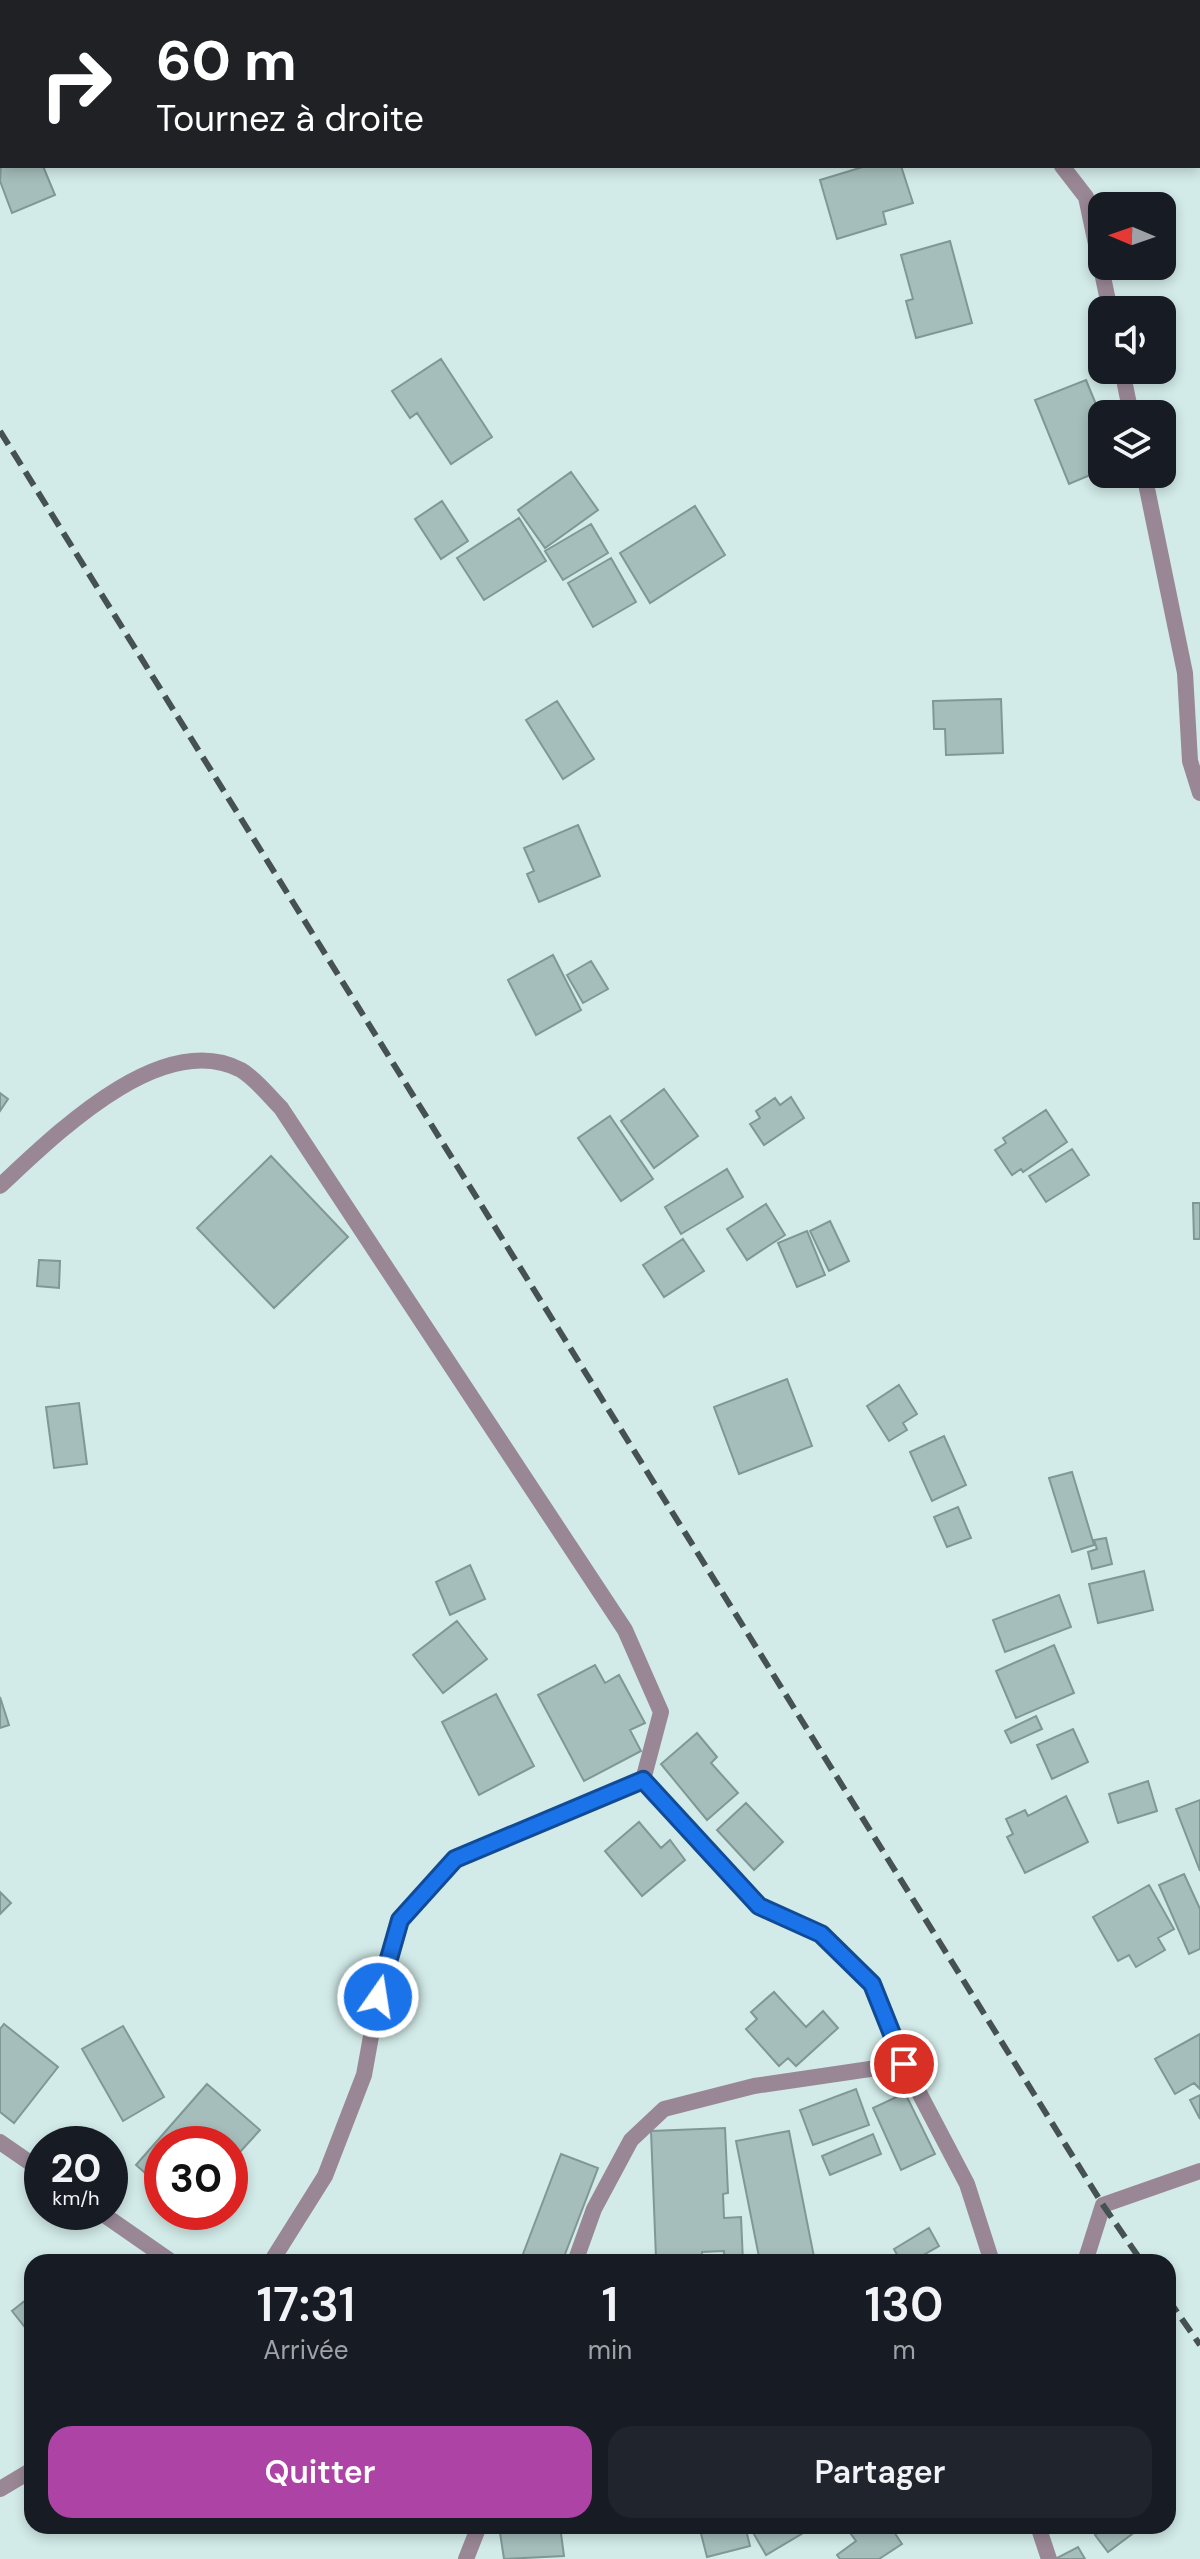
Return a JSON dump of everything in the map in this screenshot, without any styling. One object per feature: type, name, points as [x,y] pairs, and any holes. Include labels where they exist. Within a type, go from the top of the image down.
[{"type":"street","points":[[1064,168],[1086,197],[1107,296]]},
{"type":"street","points":[[1147,488],[1185,673],[1190,761],[1200,793]]},
{"type":"street","points":[[0,1186],[71,1119],[156,1069],[206,1059],[242,1071],[281,1108],[625,1630],[661,1712],[643,1780]]},
{"type":"street","points":[[643,1780],[759,1906],[821,1934],[872,1984],[904,2064],[967,2184],[989,2254]]},
{"type":"street","points":[[276,2254],[325,2176],[364,2075],[383,1970],[400,1920],[455,1859],[643,1780]]},
{"type":"street","points":[[578,2254],[594,2209],[631,2140],[664,2109],[754,2086],[904,2064]]},
{"type":"street","points":[[0,2142],[24,2159]]},
{"type":"street","points":[[1088,2254],[1103,2205],[1200,2171]]},
{"type":"street","points":[[126,2230],[160,2254]]},
{"type":"street","points":[[0,2489],[24,2475]]},
{"type":"street","points":[[466,2559],[476,2534]]},
{"type":"street","points":[[1041,2534],[1049,2559]]},
{"type":"building","points":[[1,168],[44,168],[55,195],[12,213],[0,181]]},
{"type":"building","points":[[859,168],[902,168],[913,203],[883,212],[886,224],[837,239],[820,180]]},
{"type":"building","points":[[950,241],[972,323],[916,338],[906,301],[913,299],[901,255]]},
{"type":"building","points":[[441,359],[492,437],[451,464],[417,413],[410,418],[392,391]]},
{"type":"building","points":[[1086,380],[1094,400],[1088,400],[1088,476],[1069,484],[1035,400]]},
{"type":"building","points":[[571,472],[598,510],[545,548],[518,510]]},
{"type":"building","points":[[442,501],[468,541],[441,559],[415,519]]},
{"type":"building","points":[[695,506],[725,555],[650,603],[620,553]]},
{"type":"building","points":[[519,518],[546,561],[484,600],[457,558]]},
{"type":"building","points":[[591,524],[608,553],[563,580],[545,551]]},
{"type":"building","points":[[611,558],[636,602],[593,627],[568,583]]},
{"type":"building","points":[[1001,699],[1003,753],[946,755],[945,729],[934,729],[933,701]]},
{"type":"building","points":[[557,701],[594,759],[563,779],[526,720]]},
{"type":"building","points":[[578,825],[600,876],[539,902],[527,874],[534,871],[524,848]]},
{"type":"building","points":[[553,955],[581,1010],[536,1035],[508,980]]},
{"type":"building","points":[[591,961],[608,989],[583,1003],[567,975]]},
{"type":"building","points":[[664,1089],[698,1136],[654,1168],[621,1121]]},
{"type":"building","points":[[0,1093],[8,1099],[0,1111]]},
{"type":"building","points":[[791,1097],[804,1118],[764,1145],[750,1124],[760,1118],[756,1111],[775,1098],[780,1105]]},
{"type":"building","points":[[1046,1110],[1067,1142],[1023,1172],[1021,1169],[1012,1175],[995,1150],[1006,1143],[1003,1138]]},
{"type":"building","points":[[610,1116],[653,1179],[621,1201],[578,1138]]},
{"type":"building","points":[[1072,1149],[1089,1175],[1046,1202],[1029,1176]]},
{"type":"building","points":[[271,1156],[348,1237],[274,1308],[197,1228]]},
{"type":"building","points":[[727,1169],[743,1197],[681,1234],[665,1207]]},
{"type":"building","points":[[1193,1203],[1200,1203],[1200,1239],[1194,1239]]},
{"type":"building","points":[[766,1204],[785,1235],[747,1260],[727,1229]]},
{"type":"building","points":[[830,1221],[849,1261],[829,1271],[810,1231]]},
{"type":"building","points":[[807,1231],[825,1275],[797,1287],[778,1243]]},
{"type":"building","points":[[683,1239],[704,1271],[664,1297],[643,1265]]},
{"type":"building","points":[[39,1260],[60,1261],[59,1288],[37,1286]]},
{"type":"building","points":[[787,1379],[812,1446],[739,1474],[714,1407]]},
{"type":"building","points":[[899,1385],[917,1414],[903,1423],[907,1430],[889,1441],[867,1406]]},
{"type":"building","points":[[79,1403],[87,1464],[54,1468],[46,1407]]},
{"type":"building","points":[[944,1436],[966,1485],[932,1501],[910,1452]]},
{"type":"building","points":[[1072,1472],[1094,1545],[1072,1552],[1049,1478]]},
{"type":"building","points":[[958,1507],[971,1538],[947,1547],[934,1517]]},
{"type":"building","points":[[1106,1538],[1112,1564],[1092,1569],[1088,1552],[1097,1549],[1094,1540]]},
{"type":"building","points":[[470,1565],[485,1599],[450,1615],[436,1582]]},
{"type":"building","points":[[1144,1571],[1153,1610],[1098,1623],[1089,1584]]},
{"type":"building","points":[[1059,1595],[1071,1627],[1005,1652],[993,1620]]},
{"type":"building","points":[[457,1621],[487,1659],[443,1693],[413,1655]]},
{"type":"building","points":[[1054,1645],[1074,1693],[1016,1718],[996,1671]]},
{"type":"building","points":[[595,1665],[605,1683],[619,1675],[645,1723],[630,1730],[641,1751],[584,1781],[538,1695]]},
{"type":"building","points":[[496,1694],[534,1766],[479,1795],[442,1722]]},
{"type":"building","points":[[0,1697],[9,1725],[0,1728]]},
{"type":"building","points":[[1036,1716],[1042,1729],[1011,1743],[1005,1731]]},
{"type":"building","points":[[1073,1729],[1088,1762],[1052,1779],[1037,1745]]},
{"type":"building","points":[[697,1733],[717,1757],[711,1763],[738,1793],[707,1820],[661,1764]]},
{"type":"building","points":[[1148,1781],[1157,1811],[1118,1823],[1109,1794]]},
{"type":"building","points":[[1066,1796],[1088,1842],[1025,1873],[1007,1837],[1013,1834],[1006,1819],[1025,1810],[1028,1816]]},
{"type":"building","points":[[1200,1800],[1200,1871],[1176,1809]]},
{"type":"building","points":[[746,1803],[783,1842],[754,1870],[717,1830]]},
{"type":"building","points":[[639,1822],[661,1848],[670,1840],[685,1860],[642,1896],[605,1851]]},
{"type":"building","points":[[1184,1874],[1200,1909],[1200,1949],[1189,1954],[1159,1885]]},
{"type":"building","points":[[1149,1885],[1174,1929],[1158,1938],[1165,1950],[1136,1967],[1129,1955],[1118,1961],[1093,1917]]},
{"type":"building","points":[[0,1892],[11,1903],[0,1914]]},
{"type":"building","points":[[774,1992],[806,2027],[823,2011],[838,2028],[796,2066],[788,2058],[779,2066],[746,2029],[757,2019],[751,2012]]},
{"type":"building","points":[[4,2024],[58,2067],[14,2123],[0,2112],[0,2029]]},
{"type":"building","points":[[123,2026],[164,2097],[123,2121],[82,2049]]},
{"type":"building","points":[[1200,2034],[1200,2089],[1194,2083],[1175,2094],[1155,2059]]},
{"type":"building","points":[[207,2084],[260,2130],[248,2143],[248,2126],[170,2126]]},
{"type":"building","points":[[856,2089],[869,2125],[813,2145],[800,2110]]},
{"type":"building","points":[[905,2093],[935,2154],[901,2170],[873,2108]]},
{"type":"building","points":[[1200,2095],[1200,2119],[1190,2100]]},
{"type":"building","points":[[725,2128],[728,2193],[723,2194],[724,2218],[741,2217],[743,2254],[724,2254],[724,2251],[656,2254],[651,2131]]},
{"type":"building","points":[[789,2131],[813,2254],[758,2254],[736,2141]]},
{"type":"building","points":[[873,2134],[881,2154],[830,2175],[822,2156]]},
{"type":"building","points":[[561,2154],[598,2168],[565,2254],[523,2254]]},
{"type":"building","points":[[144,2156],[144,2172],[136,2165]]},
{"type":"building","points":[[929,2228],[939,2246],[925,2254],[897,2254],[894,2249]]},
{"type":"building","points":[[24,2302],[24,2326],[12,2311]]},
{"type":"building","points":[[500,2534],[561,2534],[564,2556],[504,2559]]},
{"type":"building","points":[[701,2534],[747,2534],[750,2546],[707,2557]]},
{"type":"building","points":[[754,2534],[801,2534],[766,2555]]},
{"type":"building","points":[[851,2534],[895,2534],[902,2544],[879,2559],[840,2559],[837,2555],[856,2541]]},
{"type":"building","points":[[1096,2534],[1132,2534],[1108,2552]]},
{"type":"building","points":[[1078,2547],[1085,2559],[1057,2558]]},
{"type":"railway","points":[[0,431],[1103,2205],[1137,2254]]},
{"type":"railway","points":[[1176,2310],[1200,2345]]},
{"type":"route","points":[[378,1997],[383,1970],[400,1920],[455,1859],[643,1780],[711,1856],[736,1877],[759,1906],[821,1934],[872,1984],[904,2064]]}]
